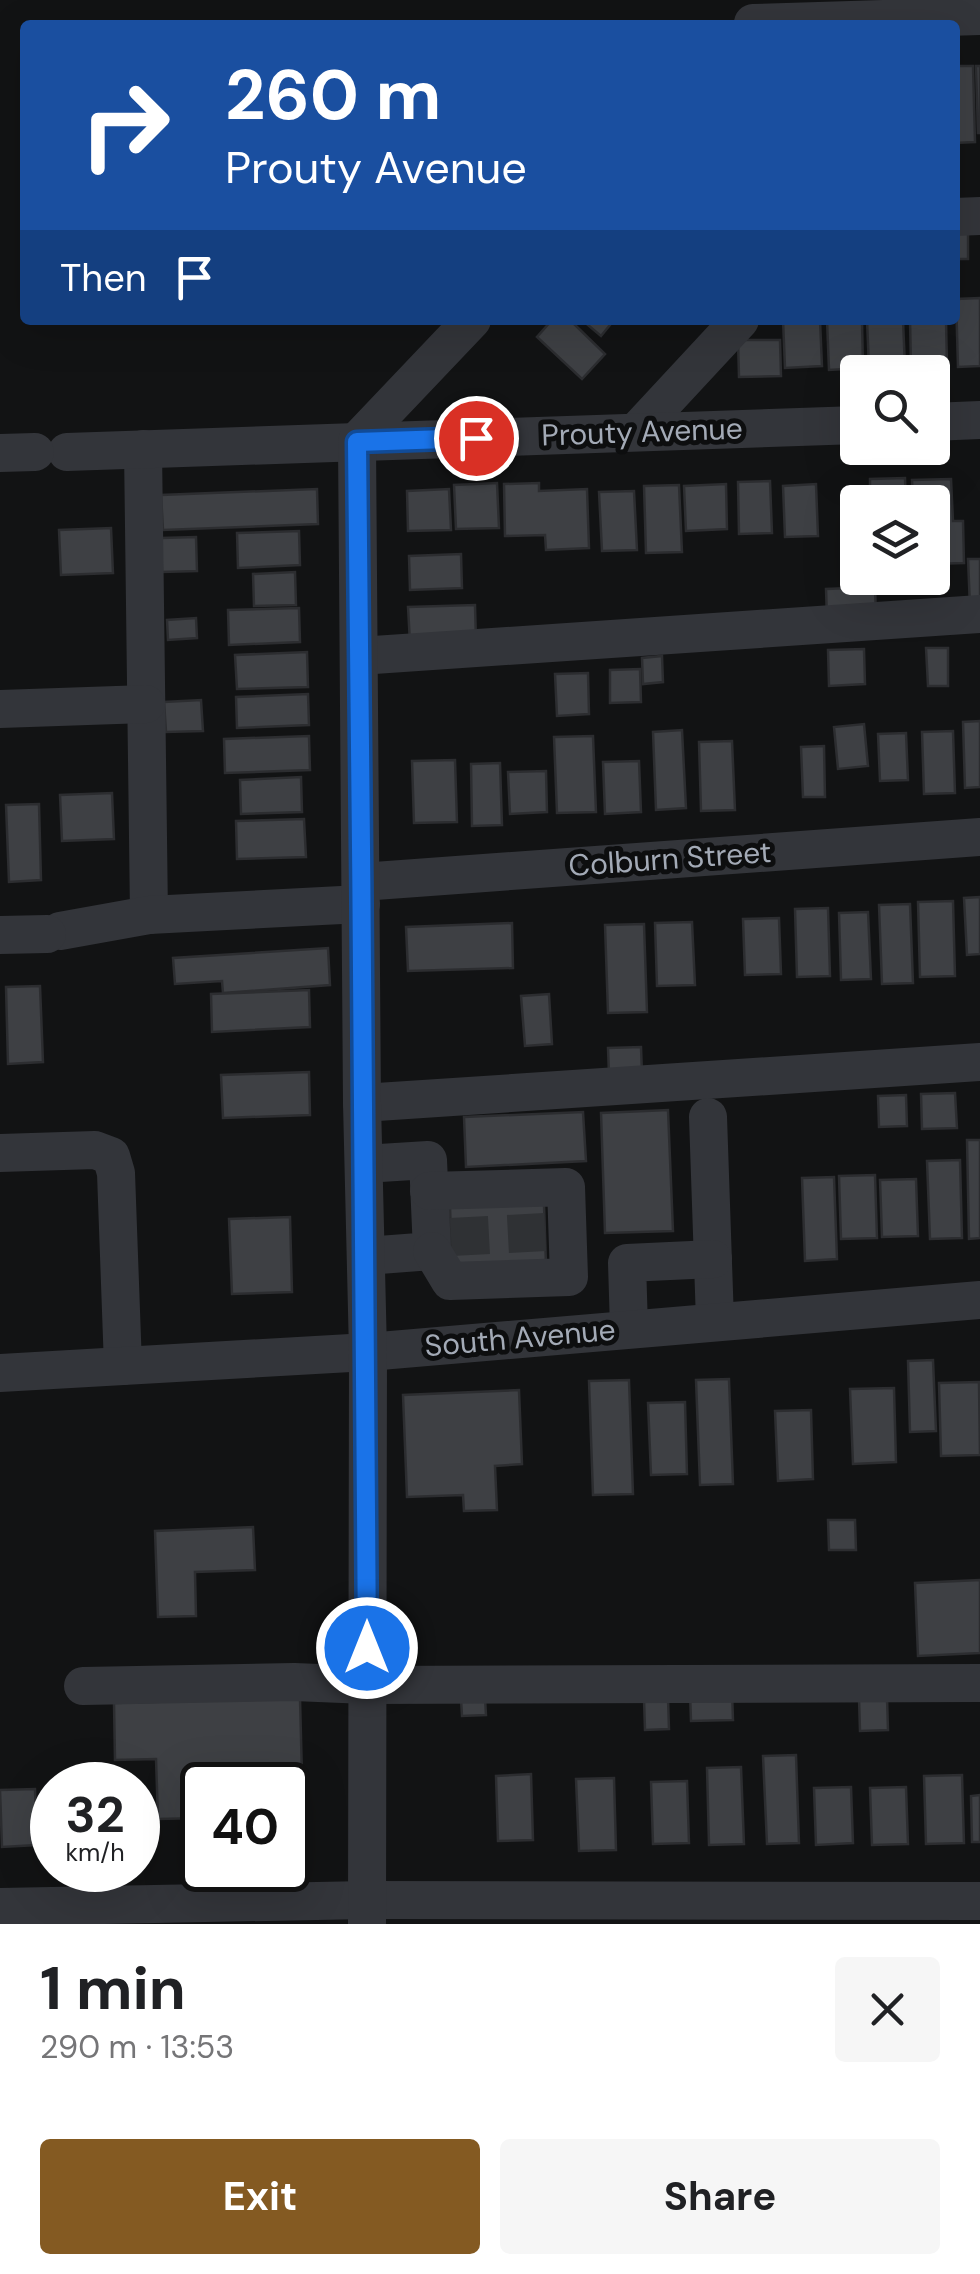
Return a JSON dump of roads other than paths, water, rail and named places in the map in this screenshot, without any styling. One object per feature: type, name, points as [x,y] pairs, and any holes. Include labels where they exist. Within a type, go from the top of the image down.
[{"type":"street","points":[[759,16],[809,20]]},
{"type":"street","points":[[904,20],[980,16]]},
{"type":"street","points":[[367,1912],[368,1352],[357,442],[467,325]]},
{"type":"street","points":[[636,432],[735,325]]},
{"type":"street","points":[[950,421],[980,420]]},
{"type":"street","name":"Prouty Avenue","points":[[34,453],[840,425]]},
{"type":"street","points":[[143,449],[149,915]]},
{"type":"street","points":[[358,656],[980,614]]},
{"type":"street","points":[[0,709],[146,704]]},
{"type":"street","name":"Colburn Street","points":[[0,935],[54,932],[149,915],[361,893],[980,838]]},
{"type":"street","points":[[362,1103],[980,1062]]},
{"type":"street","points":[[417,1100],[424,1176],[450,1280],[569,1278]]},
{"type":"street","points":[[708,1118],[715,1320]]},
{"type":"street","points":[[0,1153],[96,1150],[111,1156],[116,1173],[123,1366]]},
{"type":"street","points":[[364,1164],[424,1176],[566,1187],[556,1232],[569,1278],[570,1334]]},
{"type":"street","points":[[366,1256],[438,1242]]},
{"type":"street","points":[[629,1328],[627,1263],[712,1259]]},
{"type":"street","points":[[468,1282],[471,1341]]},
{"type":"street","name":"South Avenue","points":[[0,1373],[368,1352],[980,1300]]},
{"type":"street","points":[[83,1686],[294,1682],[980,1683]]},
{"type":"street","points":[[0,1907],[367,1912],[980,1901]]},
{"type":"tunnel","points":[[451,1237],[545,1232]]}]
